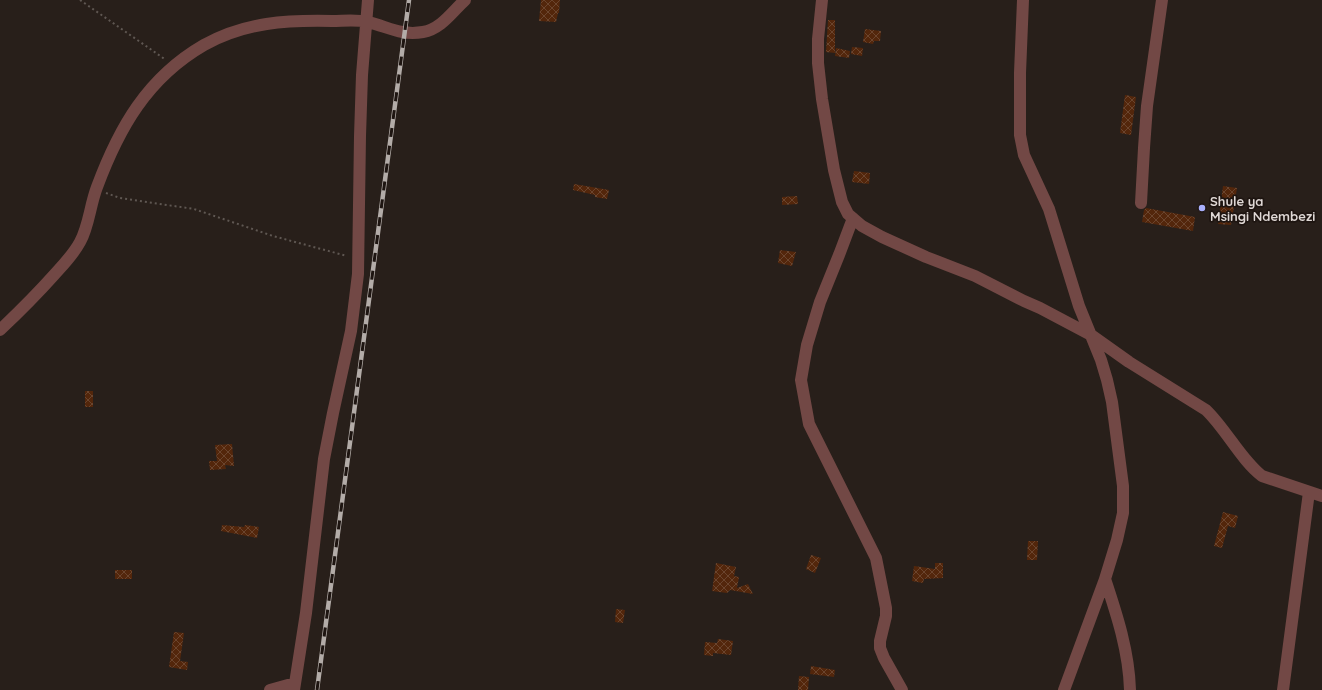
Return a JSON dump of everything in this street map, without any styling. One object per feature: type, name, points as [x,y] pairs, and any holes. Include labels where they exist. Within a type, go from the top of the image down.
[{"type":"street","points":[[270,690],[295,686],[306,613],[324,459],[351,330],[358,274],[360,136],[368,0]]},
{"type":"street","points":[[0,330],[29,302],[74,252],[81,241],[96,189],[114,146],[134,110],[153,86],[173,65],[205,45],[234,32],[269,23],[298,20],[366,21],[405,34],[423,32],[433,29],[440,24],[465,0]]},
{"type":"street","points":[[822,0],[818,39],[818,63],[822,99],[840,197],[844,209],[852,218],[862,226],[882,237],[926,257],[975,276],[1090,335],[1216,418],[1245,458],[1258,472],[1268,479],[1322,496]]},
{"type":"street","points":[[1023,0],[1020,73],[1021,144],[1029,166],[1049,209],[1079,306],[1101,360],[1112,402],[1124,502],[1117,540],[1105,579],[1064,690]]},
{"type":"street","points":[[1141,203],[1147,106],[1162,0]]},
{"type":"street","points":[[852,218],[820,302],[807,344],[801,380],[809,424],[876,558],[886,608],[880,648],[902,690]]},
{"type":"street","points":[[1283,690],[1309,492]]},
{"type":"street","points":[[1105,579],[1117,614],[1125,648],[1130,690]]},
{"type":"path","points":[[80,0],[173,65]]},
{"type":"path","points":[[96,189],[120,198],[194,209],[273,236],[358,258]]},
{"type":"building","points":[[541,0],[560,0],[559,13],[556,22],[539,21]]},
{"type":"building","points":[[828,20],[835,20],[835,53],[826,52]]},
{"type":"building","points":[[865,29],[881,31],[880,41],[874,41],[873,44],[863,42]]},
{"type":"building","points":[[852,47],[863,48],[862,56],[851,54]]},
{"type":"building","points":[[836,48],[850,51],[849,58],[835,56]]},
{"type":"building","points":[[1125,95],[1136,97],[1131,135],[1120,133]]},
{"type":"building","points":[[854,171],[870,173],[869,184],[852,182]]},
{"type":"building","points":[[574,184],[609,190],[607,199],[573,190]]},
{"type":"building","points":[[1223,186],[1237,188],[1231,225],[1218,224]]},
{"type":"building","points":[[797,196],[798,204],[782,205],[782,197]]},
{"type":"building","points":[[1146,208],[1195,217],[1193,231],[1142,222],[1144,210]]},
{"type":"building","points":[[780,250],[796,252],[792,266],[778,263]]},
{"type":"building","points":[[85,391],[93,391],[93,407],[85,407]]},
{"type":"building","points":[[232,444],[234,466],[225,465],[226,469],[210,470],[209,461],[217,461],[215,445]]},
{"type":"building","points":[[1223,512],[1238,516],[1235,528],[1228,526],[1222,548],[1214,546]]},
{"type":"building","points":[[222,525],[244,527],[245,525],[259,527],[257,538],[221,531]]},
{"type":"building","points":[[1028,541],[1038,541],[1037,560],[1027,560]]},
{"type":"building","points":[[811,555],[821,558],[815,573],[806,569]]},
{"type":"building","points":[[716,563],[736,567],[734,576],[739,577],[737,588],[748,584],[753,594],[730,590],[727,593],[712,591]]},
{"type":"building","points":[[935,563],[943,563],[943,578],[924,579],[923,583],[912,581],[914,566],[935,569]]},
{"type":"building","points":[[115,570],[132,570],[132,579],[115,579]]},
{"type":"building","points":[[616,609],[625,610],[623,623],[615,622]]},
{"type":"building","points":[[174,632],[184,633],[180,661],[188,662],[187,670],[169,667]]},
{"type":"building","points":[[718,639],[733,641],[731,655],[713,653],[713,656],[704,655],[705,642],[717,643]]},
{"type":"building","points":[[811,666],[835,670],[834,677],[810,674]]},
{"type":"building","points":[[799,676],[809,677],[808,690],[798,690]]},
{"type":"railway","points":[[317,690],[409,0]]},
{"type":"place","name":"Shule ya Msingi Ndembezi","points":[[1202,208]]}]
